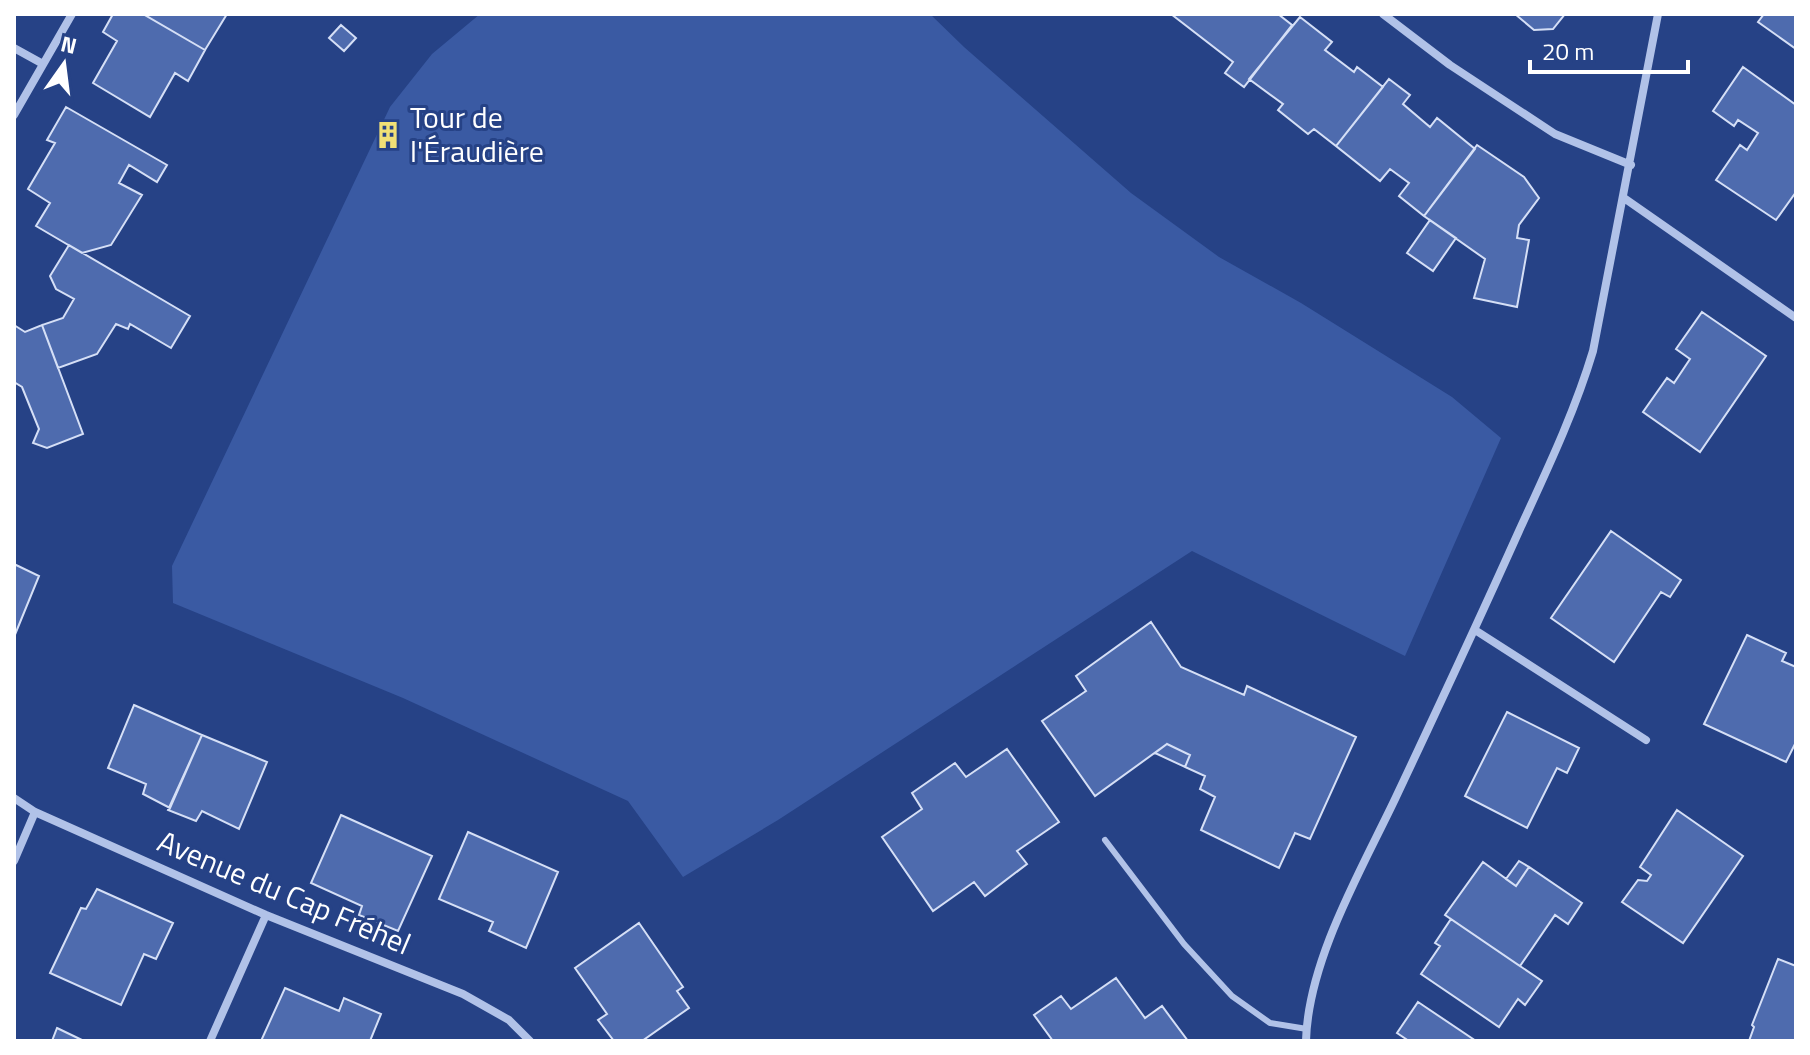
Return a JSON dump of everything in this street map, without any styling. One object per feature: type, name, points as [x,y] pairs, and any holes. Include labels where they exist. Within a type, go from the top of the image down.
[{"type":"street","points":[[14,115],[72,14]]},
{"type":"street","points":[[1383,14],[1450,65],[1555,134],[1631,165]]},
{"type":"street","points":[[1306,1041],[1322,960],[1345,903],[1475,630],[1579,398],[1593,351],[1658,14]]},
{"type":"street","points":[[14,48],[43,64]]},
{"type":"street","points":[[1624,198],[1796,318]]},
{"type":"street","points":[[1475,630],[1646,740]]},
{"type":"street","name":"Avenue du Cap Fréhel","points":[[14,798],[35,812],[266,915],[463,994],[509,1020],[530,1041]]},
{"type":"street","points":[[14,861],[35,812]]},
{"type":"street","points":[[210,1041],[266,915]]},
{"type":"lane","points":[[1105,840],[1184,944],[1232,996],[1270,1023],[1307,1029]]},
{"type":"shaded area","points":[[480,14],[930,14],[1131,193],[1219,257],[1301,303],[1452,397],[1501,438],[1405,656],[1192,551],[778,820],[683,877],[628,801],[403,698],[173,603],[172,566],[390,107],[432,54]]},
{"type":"building","points":[[113,14],[143,14],[205,50],[188,81],[175,73],[150,117],[93,83],[117,41],[103,32]]},
{"type":"building","points":[[143,14],[227,14],[205,50]]},
{"type":"building","points":[[1171,14],[1278,14],[1292,25],[1244,87],[1225,73],[1233,62]]},
{"type":"building","points":[[1515,14],[1565,14],[1553,29],[1534,30]]},
{"type":"building","points":[[1764,14],[1796,14],[1796,49],[1758,22]]},
{"type":"building","points":[[1300,17],[1332,42],[1325,50],[1354,72],[1357,67],[1383,87],[1336,146],[1314,129],[1308,134],[1278,110],[1283,104],[1249,79]]},
{"type":"building","points":[[341,25],[356,38],[344,51],[329,38]]},
{"type":"building","points":[[1743,67],[1796,105],[1796,192],[1776,220],[1716,180],[1740,145],[1747,150],[1758,133],[1738,120],[1734,126],[1713,111]]},
{"type":"building","points":[[1389,79],[1410,95],[1403,104],[1430,127],[1437,118],[1475,149],[1424,216],[1399,196],[1409,183],[1390,169],[1380,181],[1336,146]]},
{"type":"building","points":[[66,107],[167,165],[157,182],[129,165],[119,183],[142,195],[111,245],[82,253],[36,226],[50,203],[28,189],[55,143],[47,140]]},
{"type":"building","name":"Tour de l'Éraudière","points":[[388,128],[397,137],[388,146],[379,137]]},
{"type":"building","points":[[1477,145],[1524,177],[1539,198],[1519,225],[1517,238],[1529,240],[1517,307],[1474,298],[1485,259],[1424,216]]},
{"type":"building","points":[[1430,220],[1456,238],[1433,271],[1407,253]]},
{"type":"building","points":[[69,245],[190,316],[171,348],[130,324],[128,329],[116,324],[97,354],[58,368],[42,325],[63,318],[74,299],[56,289],[50,276]]},
{"type":"building","points":[[1702,312],[1766,356],[1700,452],[1643,412],[1667,378],[1674,383],[1690,359],[1676,349]]},
{"type":"building","points":[[14,325],[25,332],[42,325],[83,434],[47,448],[33,443],[39,429],[22,387],[14,382]]},
{"type":"building","points":[[1611,531],[1681,580],[1670,597],[1661,592],[1614,662],[1551,618]]},
{"type":"building","points":[[14,564],[39,576],[14,637]]},
{"type":"building","points":[[1151,622],[1181,667],[1244,695],[1247,686],[1356,737],[1310,839],[1295,833],[1279,868],[1201,830],[1215,797],[1200,789],[1205,776],[1185,767],[1190,755],[1167,744],[1095,796],[1042,721],[1086,691],[1076,676]]},
{"type":"building","points":[[1747,635],[1786,653],[1782,661],[1796,667],[1796,742],[1786,762],[1704,724]]},
{"type":"building","points":[[134,705],[202,735],[170,808],[143,794],[146,784],[108,768]]},
{"type":"building","points":[[1507,712],[1579,748],[1567,773],[1557,768],[1527,828],[1465,796]]},
{"type":"building","points":[[202,735],[267,762],[239,829],[202,811],[196,821],[168,810]]},
{"type":"building","points":[[1167,744],[1190,755],[1185,767],[1155,753]]},
{"type":"building","points":[[1007,749],[1059,822],[1017,851],[1027,864],[985,896],[974,882],[933,911],[882,837],[922,809],[912,793],[955,763],[966,777]]},
{"type":"building","points":[[1677,810],[1743,856],[1683,943],[1622,902],[1638,880],[1647,881],[1651,875],[1640,867]]},
{"type":"building","points":[[341,815],[432,856],[398,931],[359,915],[362,906],[311,883]]},
{"type":"building","points":[[468,832],[558,872],[526,948],[489,931],[493,922],[439,899]]},
{"type":"building","points":[[1519,861],[1529,867],[1516,886],[1506,879]]},
{"type":"building","points":[[1483,862],[1516,886],[1529,867],[1582,903],[1568,924],[1555,915],[1520,966],[1445,915]]},
{"type":"building","points":[[97,889],[173,923],[156,959],[144,954],[121,1005],[50,973],[81,908],[86,909]]},
{"type":"building","points":[[1451,919],[1542,981],[1525,1005],[1518,999],[1499,1027],[1421,974],[1440,946],[1435,943]]},
{"type":"building","points":[[639,923],[683,987],[677,991],[689,1008],[642,1041],[614,1041],[598,1020],[607,1014],[575,968]]},
{"type":"building","points":[[1778,959],[1796,966],[1796,1041],[1749,1041],[1752,1025]]},
{"type":"building","points":[[1116,978],[1145,1018],[1162,1006],[1188,1041],[1053,1041],[1034,1015],[1061,996],[1071,1009]]},
{"type":"building","points":[[285,988],[339,1011],[344,998],[381,1014],[370,1041],[261,1041]]},
{"type":"building","points":[[1418,1002],[1476,1041],[1409,1041],[1397,1033]]},
{"type":"building","points":[[57,1028],[84,1041],[52,1041]]},
{"type":"place","name":"Tour de l'Éraudière","points":[[388,135]]}]
